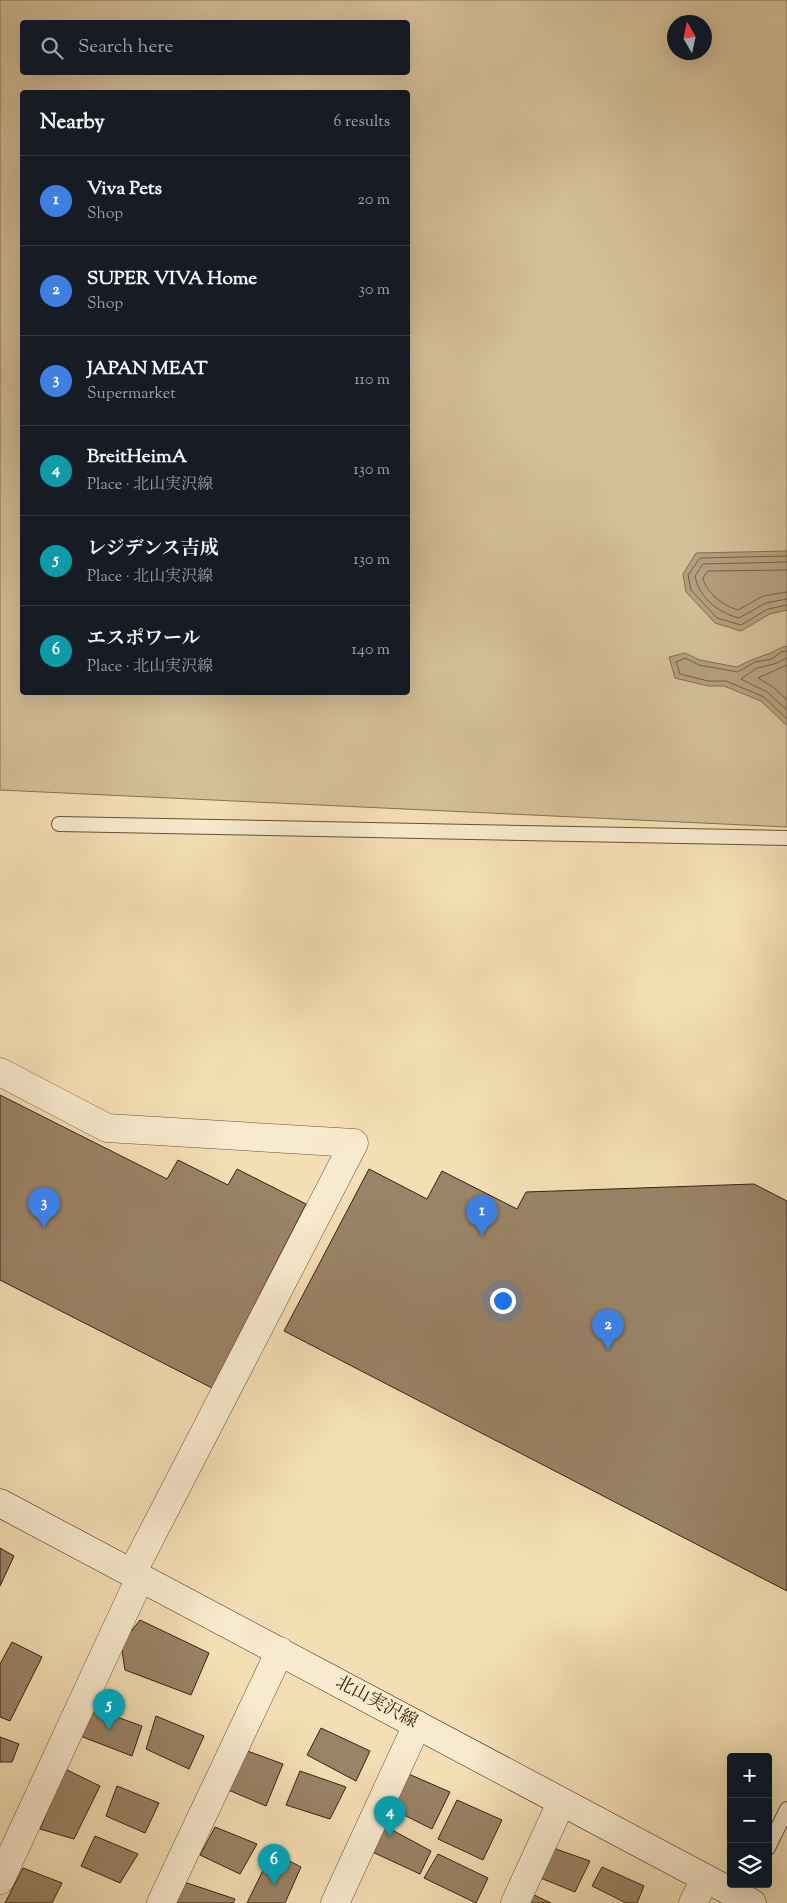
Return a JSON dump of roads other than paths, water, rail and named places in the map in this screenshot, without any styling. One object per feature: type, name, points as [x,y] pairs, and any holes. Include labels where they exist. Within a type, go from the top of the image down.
[{"type":"street","points":[[0,1072],[107,1128],[354,1143],[136,1575],[0,1880]]},
{"type":"street","name":"北山実沢線","points":[[0,1503],[705,1879],[749,1895]]},
{"type":"street","points":[[161,1903],[280,1651]]},
{"type":"street","points":[[335,1903],[416,1725]]},
{"type":"street","points":[[515,1903],[561,1803]]},
{"type":"street","points":[[693,1903],[705,1879]]},
{"type":"lane","points":[[59,824],[787,838]]},
{"type":"lane","points":[[770,1843],[787,1809]]},
{"type":"water","points":[[787,551],[787,610],[770,614],[741,631],[715,623],[686,592],[683,574],[696,553]]},
{"type":"water","points":[[787,646],[787,726],[761,701],[724,686],[708,686],[675,678],[669,657],[685,653],[700,660],[737,667]]},
{"type":"place","name":"JAPAN MEAT","points":[[44,1228]]},
{"type":"place","name":"Viva Pets","points":[[482,1236]]},
{"type":"place","name":"SUPER VIVA Home","points":[[608,1350]]},
{"type":"place","name":"レジデンス吉成","points":[[109,1730]]},
{"type":"place","name":"BreitHeimA","points":[[390,1837]]},
{"type":"place","name":"エスポワール","points":[[274,1885]]}]
